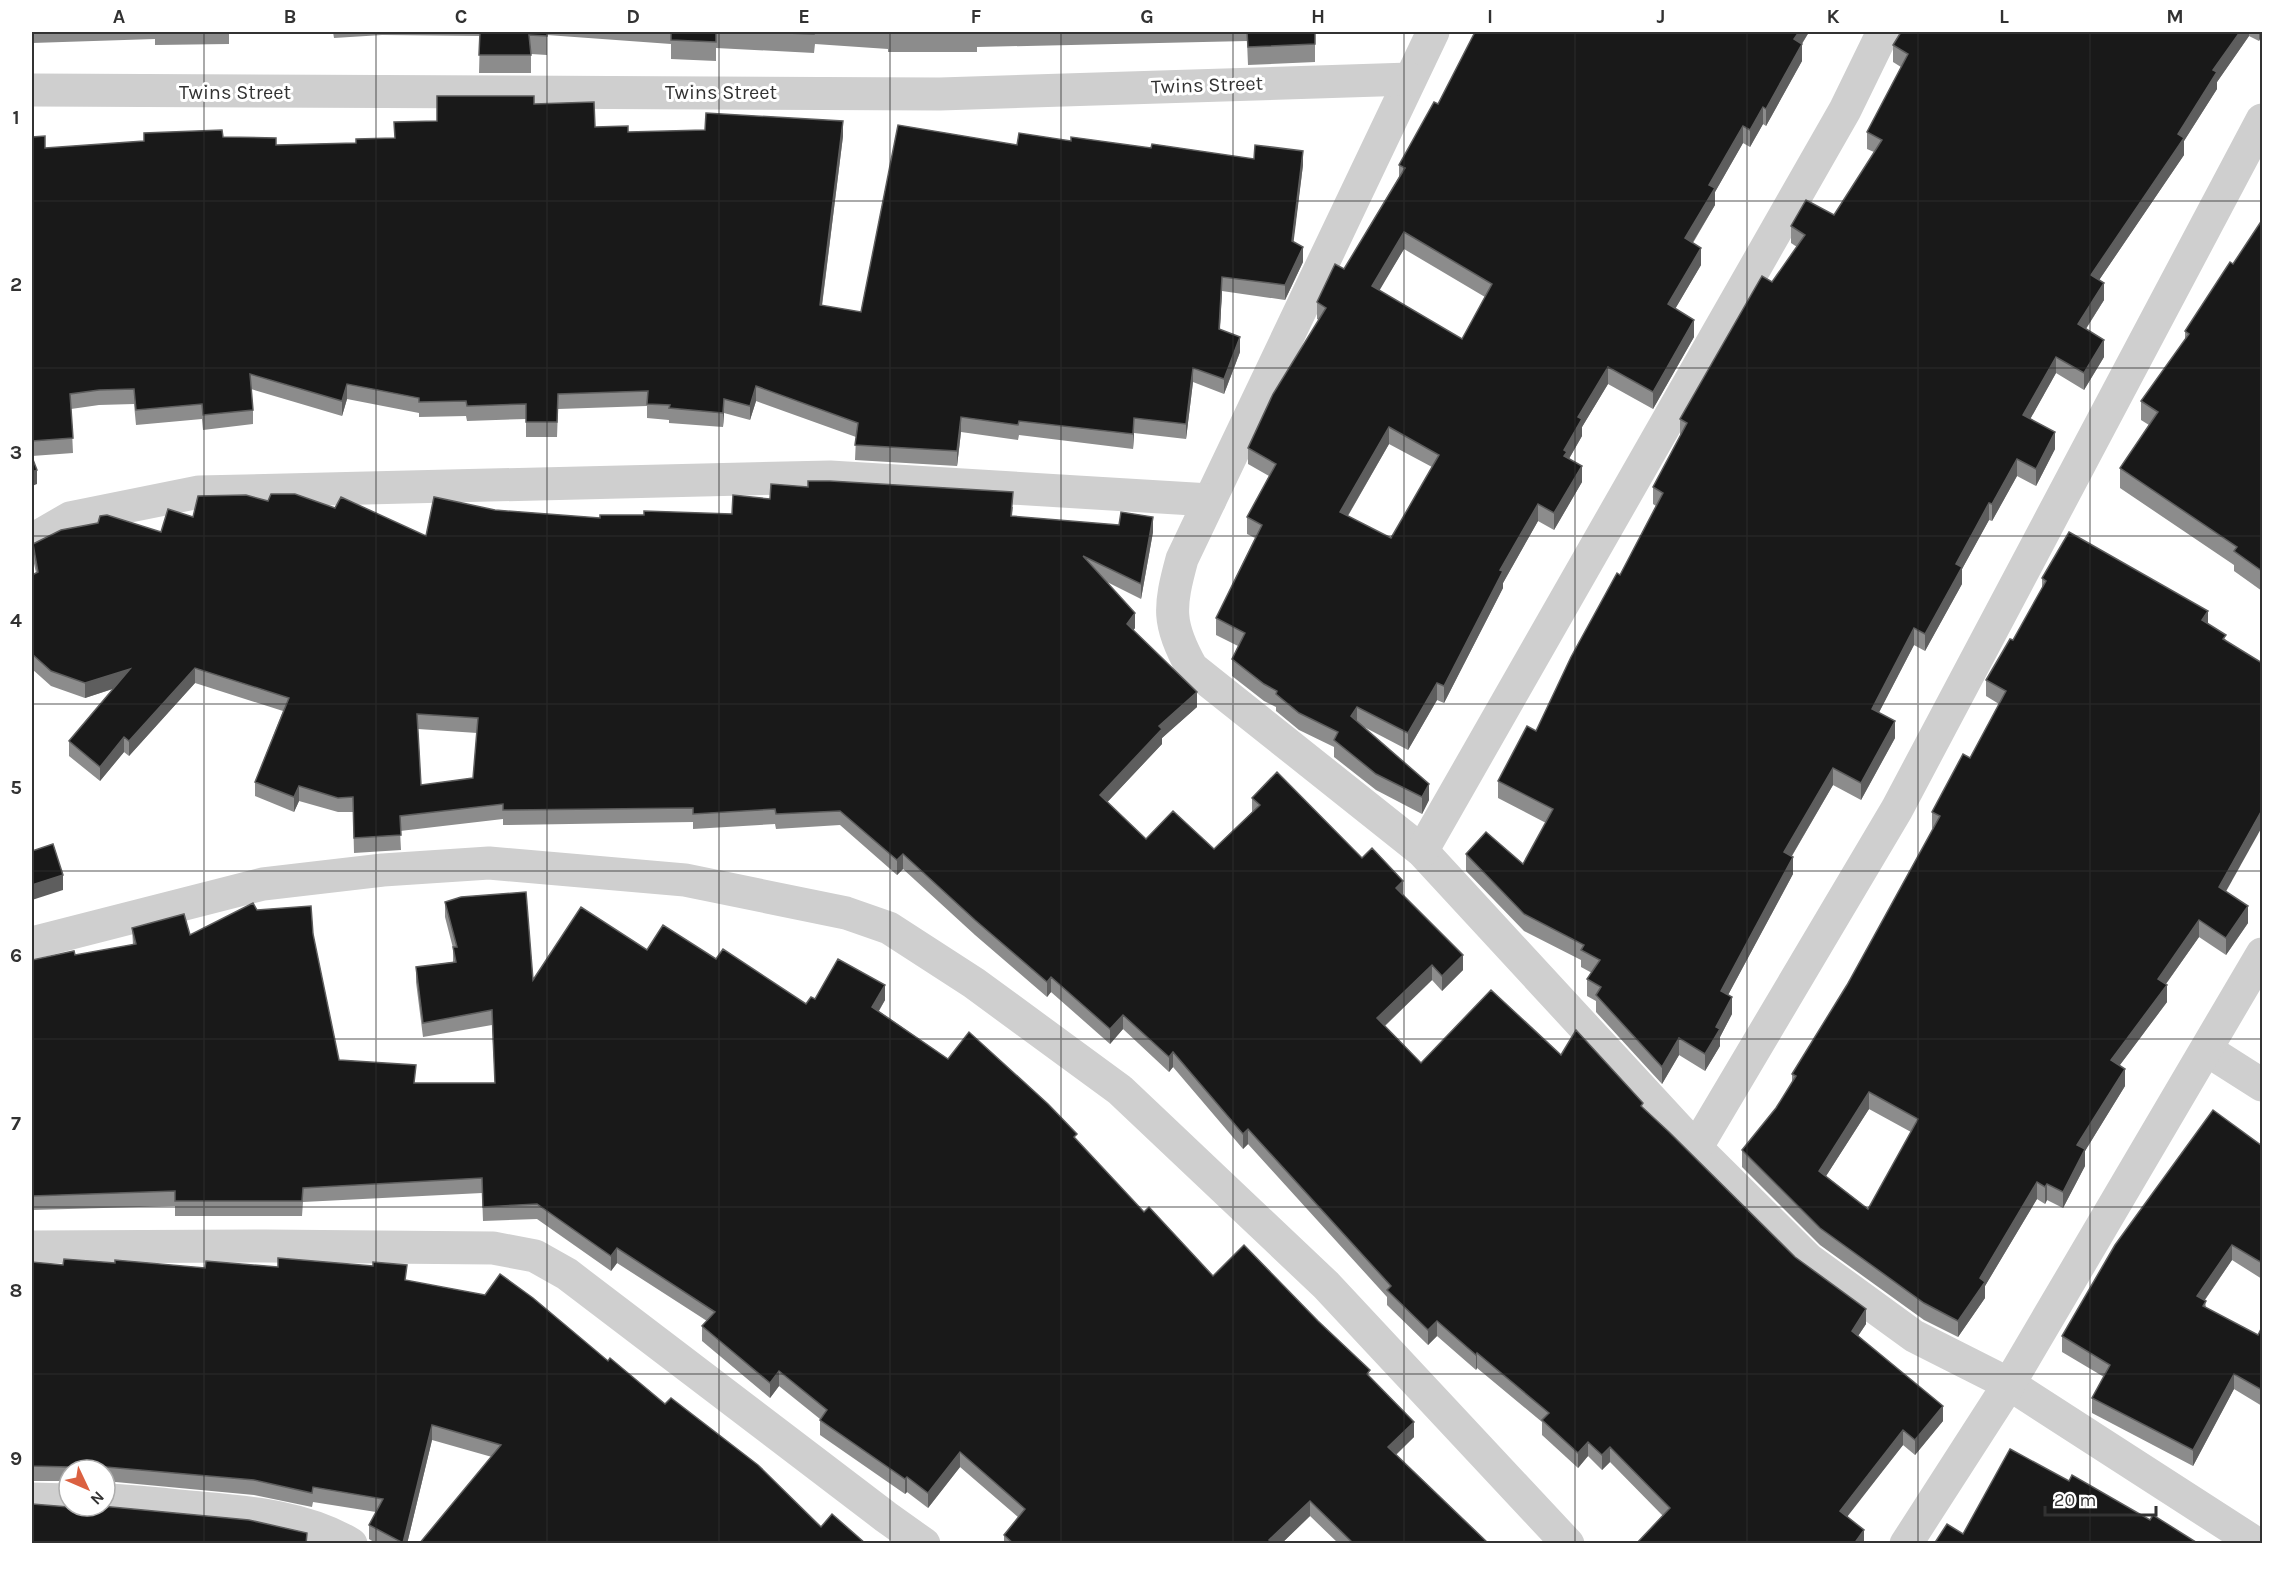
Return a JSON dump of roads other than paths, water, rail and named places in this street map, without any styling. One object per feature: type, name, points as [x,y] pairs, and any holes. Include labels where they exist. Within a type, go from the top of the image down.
[{"type":"street","points":[[1433,32],[1182,559],[1173,592],[1172,619],[1181,649],[1192,668],[1422,851],[1696,1148],[1808,1259],[1914,1336],[2009,1384],[2258,1544]]},
{"type":"street","points":[[1422,851],[1845,110],[1883,32]]},
{"type":"street","name":"Twins Street","points":[[32,90],[940,94],[1410,79]]},
{"type":"street","points":[[1696,1148],[1897,809],[2262,120]]},
{"type":"street","points":[[32,540],[70,518],[199,492],[830,477],[1210,500]]},
{"type":"street","points":[[32,943],[262,884],[383,870],[489,863],[685,880],[846,913],[889,928],[974,983],[1120,1090],[1326,1285],[1569,1544]]},
{"type":"street","points":[[1905,1544],[2009,1384],[2262,954]]},
{"type":"street","points":[[2207,1050],[2262,1085]]},
{"type":"street","points":[[32,1247],[493,1248],[535,1256],[567,1274],[924,1544]]},
{"type":"street","points":[[32,1499],[57,1500]]},
{"type":"street","points":[[117,1501],[250,1513],[303,1523],[338,1536],[351,1544]]}]
